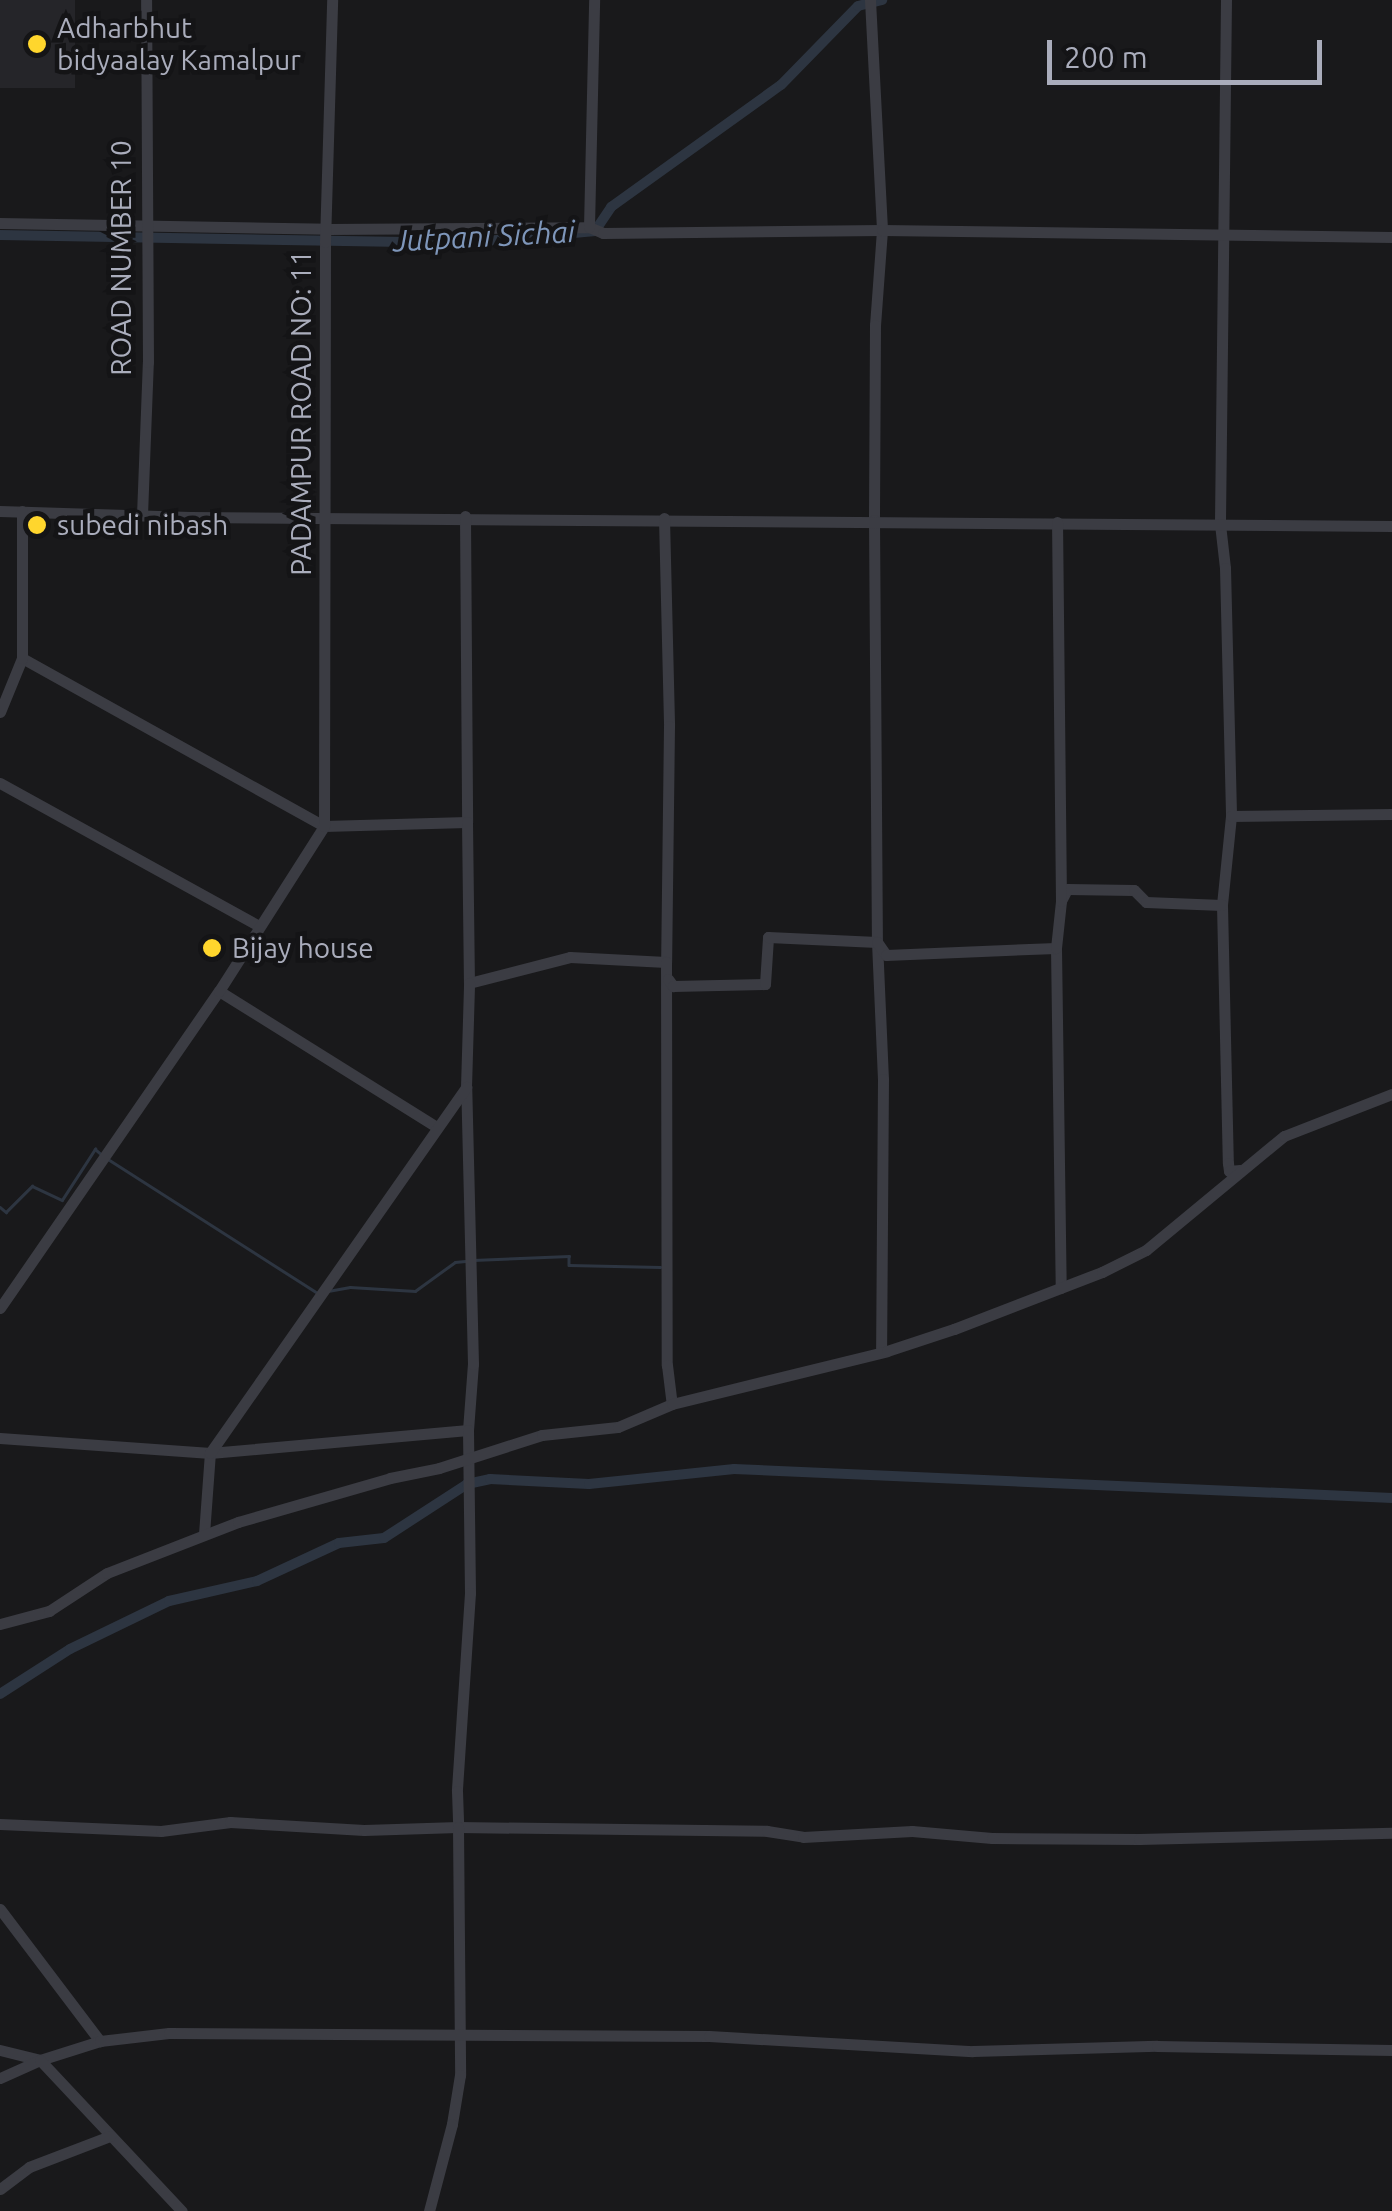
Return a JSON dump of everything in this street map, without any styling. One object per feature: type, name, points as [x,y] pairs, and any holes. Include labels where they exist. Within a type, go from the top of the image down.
[{"type":"street","name":"ROAD NUMBER 10","points":[[142,515],[148,362],[146,0]]},
{"type":"street","name":"PADAMPUR ROAD NO: 11","points":[[324,826],[332,0]]},
{"type":"street","points":[[589,227],[594,0]]},
{"type":"street","points":[[870,0],[882,230],[875,325],[874,520],[877,942],[883,1079],[880,1351]]},
{"type":"street","points":[[1226,0],[1220,524],[1225,568],[1231,816],[1222,905],[1229,1171],[1240,1170]]},
{"type":"street","points":[[0,223],[146,227],[174,223],[328,229],[589,227],[603,233],[882,230],[1392,237]]},
{"type":"street","points":[[0,511],[325,518],[466,516],[1392,526]]},
{"type":"street","points":[[0,712],[22,658],[22,512]]},
{"type":"street","points":[[429,2211],[452,2124],[460,2036],[456,1791],[470,1593],[466,516]]},
{"type":"street","points":[[664,518],[669,726],[668,1365],[672,1404]]},
{"type":"street","points":[[1057,522],[1061,900],[1056,948],[1061,1288]]},
{"type":"street","points":[[22,658],[324,826],[467,822]]},
{"type":"street","points":[[0,783],[259,926]]},
{"type":"street","points":[[1231,816],[1392,814]]},
{"type":"street","points":[[0,1308],[219,991],[324,826]]},
{"type":"street","points":[[1061,900],[1067,889],[1134,890],[1146,902],[1222,905]]},
{"type":"street","points":[[668,979],[673,986],[765,984],[768,937],[877,942]]},
{"type":"street","points":[[877,942],[886,955],[1056,948]]},
{"type":"street","points":[[468,983],[570,957],[666,962]]},
{"type":"street","points":[[219,991],[435,1126]]},
{"type":"street","points":[[204,1534],[210,1453],[435,1126],[466,1087]]},
{"type":"street","points":[[0,1624],[49,1611],[107,1573],[204,1534],[542,1435],[618,1427],[672,1404],[880,1351],[1061,1288],[1146,1250],[1284,1136],[1392,1094]]},
{"type":"street","points":[[0,1438],[210,1453],[468,1425]]},
{"type":"street","points":[[0,1824],[160,1831],[230,1822],[364,1830],[458,1827],[767,1831],[803,1837],[912,1832],[992,1838],[1140,1839],[1392,1834]]},
{"type":"street","points":[[0,1909],[100,2041]]},
{"type":"street","points":[[0,2078],[40,2060],[100,2041],[169,2033],[709,2036],[973,2051],[1157,2046],[1392,2050]]},
{"type":"street","points":[[0,2050],[40,2060],[182,2211]]},
{"type":"street","points":[[0,2189],[29,2167],[110,2136]]},
{"type":"shaded area","name":"Adharbhut bidyaalay Kamalpur","points":[[0,0],[75,0],[75,88],[0,88]]},
{"type":"waterway","name":"Jutpani Sichai","points":[[0,235],[465,243],[595,231],[611,207],[781,85],[858,6],[882,0]]},
{"type":"waterway","points":[[0,1207],[6,1212],[32,1186],[62,1200],[95,1149],[101,1154]]},
{"type":"waterway","points":[[108,1159],[316,1292]]},
{"type":"waterway","points":[[473,1260],[569,1256],[569,1265],[660,1267]]},
{"type":"waterway","points":[[328,1291],[350,1287],[415,1291],[455,1262],[465,1261]]},
{"type":"waterway","points":[[0,1694],[70,1649],[169,1601],[257,1581],[339,1543],[384,1538],[467,1484],[490,1479],[589,1484],[734,1469],[1392,1498]]},
{"type":"place","name":"Adharbhut bidyaalay Kamalpur","points":[[37,44]]},
{"type":"place","name":"subedi nibash","points":[[37,525]]},
{"type":"place","name":"Bijay house","points":[[212,948]]}]
